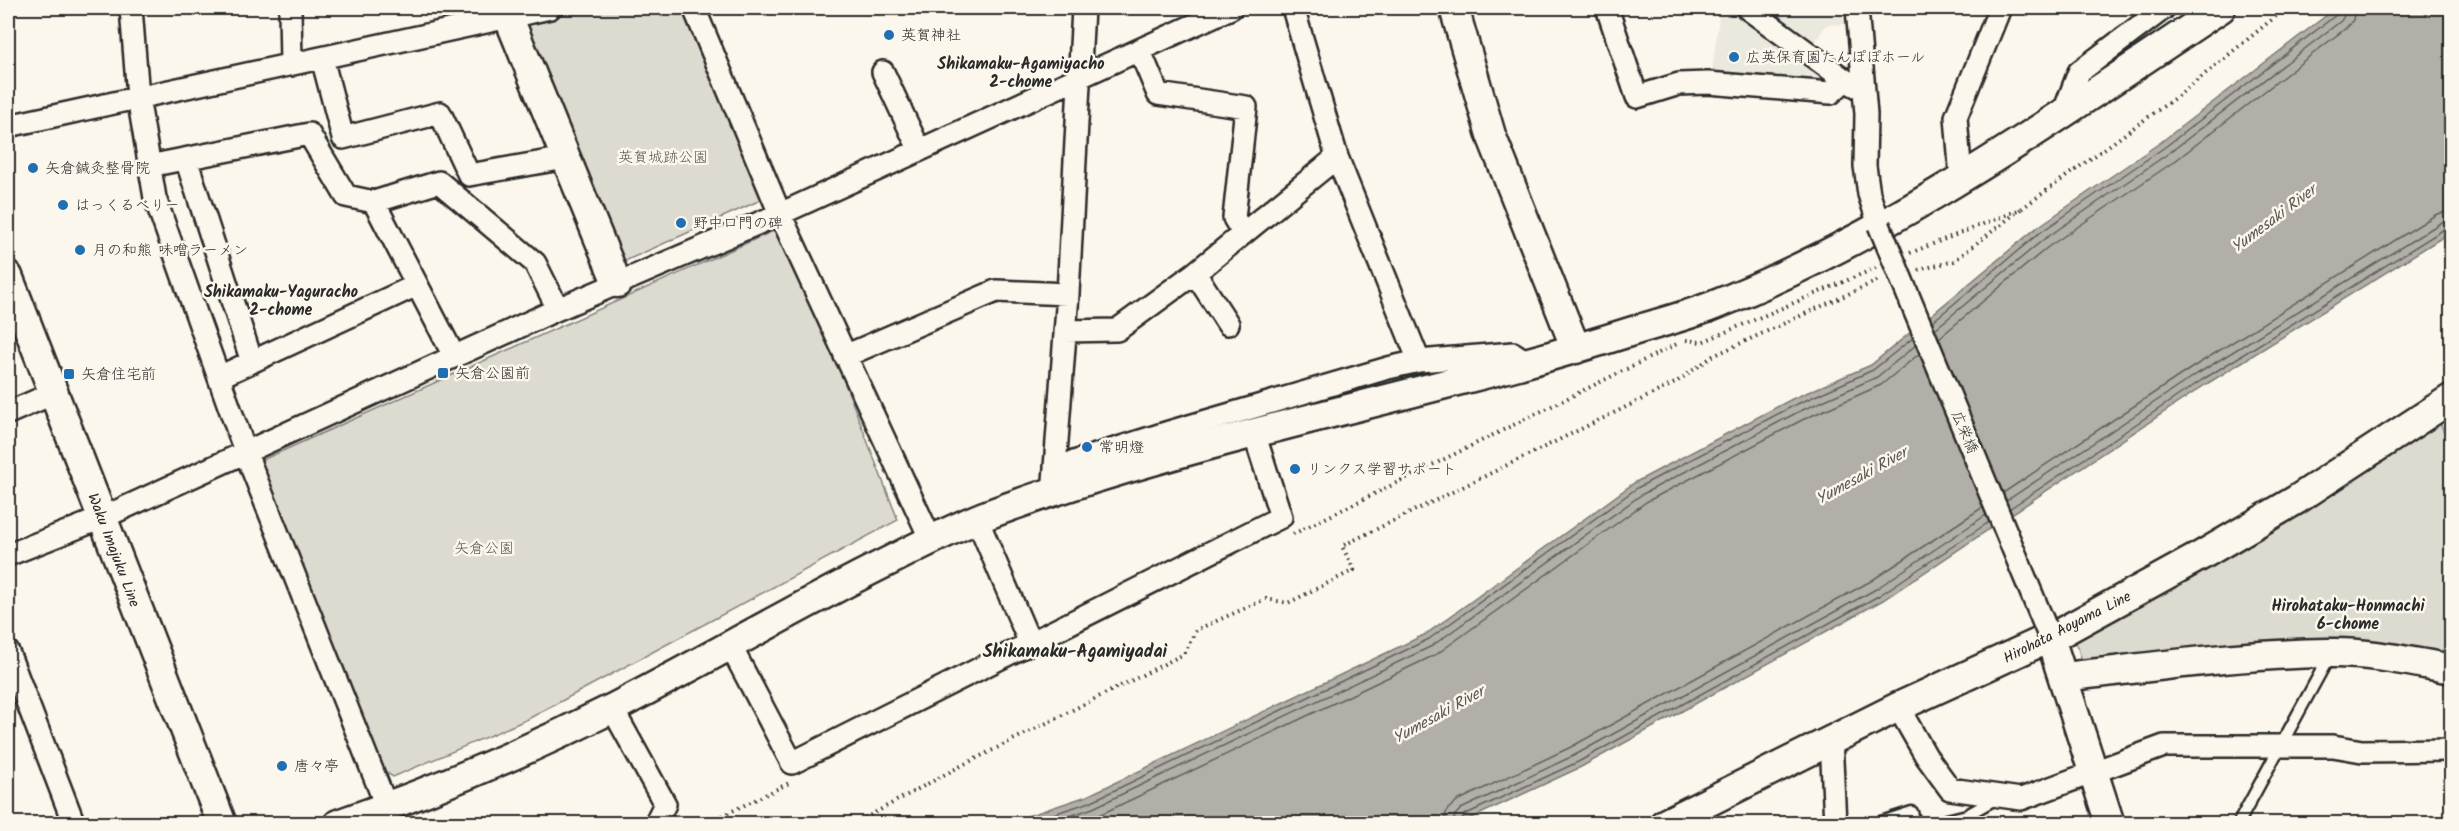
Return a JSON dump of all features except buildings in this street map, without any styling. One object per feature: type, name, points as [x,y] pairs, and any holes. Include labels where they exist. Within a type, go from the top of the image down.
[{"type":"street","points":[[131,8],[138,97],[155,198],[245,451],[387,808]]},
{"type":"street","points":[[290,8],[291,65]]},
{"type":"street","points":[[8,126],[322,58],[508,12],[550,8]]},
{"type":"street","points":[[694,8],[780,214],[931,540]]},
{"type":"street","points":[[702,28],[710,8]]},
{"type":"street","points":[[1054,479],[1068,294],[1083,8]]},
{"type":"street","points":[[8,555],[102,518],[558,309],[780,214],[1231,8]]},
{"type":"street","points":[[1293,8],[1337,157],[1419,361]]},
{"type":"street","points":[[1454,8],[1491,135],[1576,349]]},
{"type":"street","points":[[1607,8],[1637,97],[1689,83],[1831,93],[1845,80]]},
{"type":"street","points":[[1747,8],[1845,80],[1864,89]]},
{"type":"street","name":"広栄橋","points":[[1857,8],[1864,89],[1865,166],[1871,205],[2050,638]]},
{"type":"street","points":[[1960,178],[1956,117],[2000,8]]},
{"type":"street","points":[[2063,114],[2079,72],[2164,8]]},
{"type":"street","points":[[1054,479],[1254,433],[1528,363],[1706,308],[1783,276],[1879,225],[1960,178],[2063,114],[2222,8]]},
{"type":"street","points":[[508,12],[617,283]]},
{"type":"street","points":[[1140,51],[1158,94],[1246,106],[1234,218],[1243,233]]},
{"type":"street","points":[[322,58],[343,138],[440,113],[469,175],[566,158]]},
{"type":"street","points":[[882,72],[918,149]]},
{"type":"street","points":[[149,166],[309,134],[346,196],[374,202],[439,182],[535,263],[558,309]]},
{"type":"street","points":[[1065,331],[1117,330],[1195,273],[1337,157]]},
{"type":"street","points":[[186,159],[252,362]]},
{"type":"street","points":[[374,202],[454,356]]},
{"type":"street","points":[[1195,273],[1228,324]]},
{"type":"street","name":"Waku Imajuku Line","points":[[8,276],[222,824]]},
{"type":"street","points":[[219,377],[417,285]]},
{"type":"street","points":[[845,356],[996,291],[1068,294]]},
{"type":"street","points":[[351,821],[484,768],[612,708],[823,594],[1054,479],[1191,425],[1419,361],[1513,352],[1528,363]]},
{"type":"street","points":[[8,412],[54,393]]},
{"type":"street","name":"Hirohata Aoyama Line","points":[[1664,824],[1898,707],[2050,638],[2193,561],[2296,501],[2451,398]]},
{"type":"street","points":[[730,645],[792,763],[1281,517],[1254,433]]},
{"type":"street","points":[[977,519],[1030,643]]},
{"type":"street","points":[[2050,638],[2110,824]]},
{"type":"street","points":[[8,652],[74,824]]},
{"type":"street","points":[[2064,677],[2201,661],[2331,652],[2451,669]]},
{"type":"street","points":[[1898,707],[1926,756],[1950,789],[2022,799],[2164,746],[2333,746],[2362,752],[2451,750]]},
{"type":"street","points":[[612,708],[665,804],[655,824]]},
{"type":"street","points":[[1832,739],[1835,824]]},
{"type":"lane","points":[[2238,824],[2331,652]]},
{"type":"lane","points":[[1931,824],[1967,814],[1992,803],[2000,796]]},
{"type":"lane","points":[[1875,824],[1912,812],[1916,824]]},
{"type":"path","points":[[1911,272],[1954,261],[2021,209],[2183,92],[2286,8]]},
{"type":"path","points":[[1905,255],[2021,209]]},
{"type":"path","points":[[1686,340],[1702,342],[1885,264]]},
{"type":"path","points":[[854,824],[953,770],[1184,654],[1196,630],[1266,599],[1288,603],[1354,570],[1342,546],[1675,383],[1713,356],[1890,277]]},
{"type":"shaded area","points":[[1720,8],[1729,8],[1826,76],[1821,85],[1712,73]]},
{"type":"shaded area","points":[[1759,8],[1845,8],[1845,24],[1826,25],[1813,46]]},
{"type":"green space","name":"英賀城跡公園","points":[[591,8],[684,8],[700,54],[765,198],[625,261],[539,66],[526,29],[530,21]]},
{"type":"green space","name":"矢倉公園","points":[[778,229],[837,363],[898,520],[528,719],[393,777],[382,770],[260,461]]},
{"type":"green space","points":[[2439,421],[2452,449],[2451,660],[2083,664],[2075,639]]},
{"type":"water","name":"Yumesaki River","points":[[2336,8],[2451,8],[2451,232],[2205,385],[1883,600],[1581,767],[1461,823],[1004,824],[1087,796],[1426,634],[1634,483],[1792,399],[1871,365],[2035,229],[2161,142]]},
{"type":"place","name":"英賀神社","points":[[889,35]]},
{"type":"place","name":"広英保育園たんぽぽホール","points":[[1734,57]]},
{"type":"place","name":"矢倉鍼灸整骨院","points":[[33,168]]},
{"type":"place","name":"はっくるべりー","points":[[63,205]]},
{"type":"place","name":"野中口門の碑","points":[[681,223]]},
{"type":"place","name":"月の和熊 味噌ラーメン","points":[[80,250]]},
{"type":"place","name":"矢倉公園前","points":[[443,373]]},
{"type":"place","name":"矢倉住宅前","points":[[69,374]]},
{"type":"place","name":"常明燈","points":[[1087,447]]},
{"type":"place","name":"リンクス学習サポート","points":[[1295,469]]},
{"type":"place","name":"唐々亭","points":[[282,766]]},
{"type":"district","name":"Shikamaku-Agamiyacho 2-chome","points":[[1021,72]]},
{"type":"district","name":"Shikamaku-Yaguracho 2-chome","points":[[281,300]]},
{"type":"district","name":"Hirohataku-Honmachi 6-chome","points":[[2348,614]]},
{"type":"district","name":"Shikamaku-Agamiyadai","points":[[1075,651]]}]
